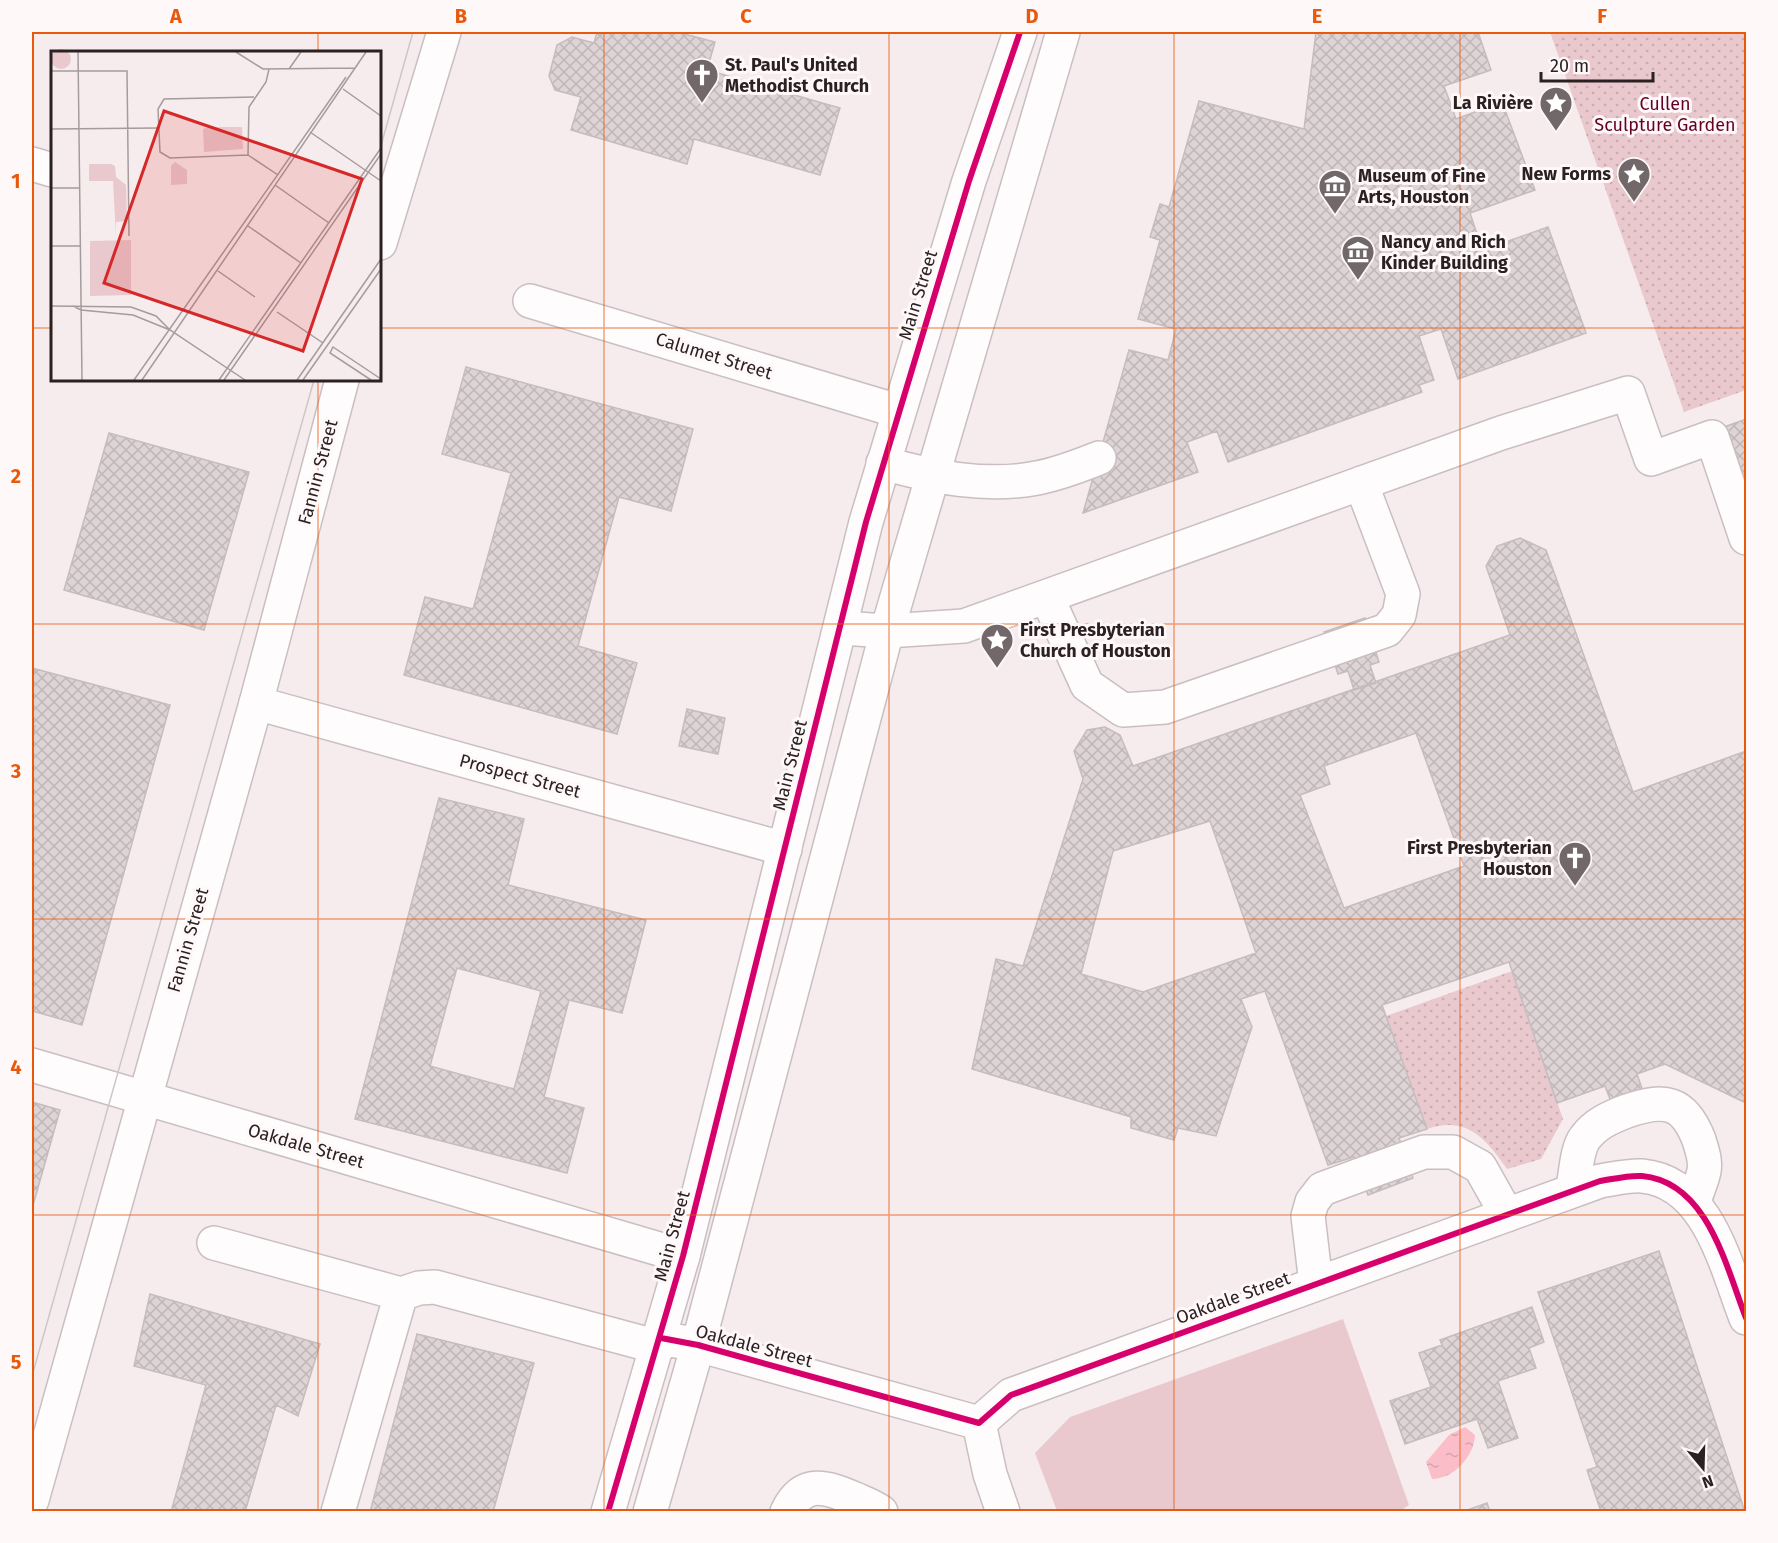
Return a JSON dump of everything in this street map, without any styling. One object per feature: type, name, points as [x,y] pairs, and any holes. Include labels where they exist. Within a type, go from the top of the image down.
[{"type":"main road","points":[[381,240],[444,32]]},
{"type":"main road","name":"Main Street","points":[[608,1512],[684,1256],[882,463],[969,181],[1020,32]]},
{"type":"main road","points":[[650,1512],[698,1345],[887,631],[1063,32]]},
{"type":"main road","points":[[32,164],[51,170]]},
{"type":"main road","name":"Calumet Street","points":[[530,301],[898,411]]},
{"type":"main road","name":"Fannin Street","points":[[32,1500],[143,1098],[256,703],[342,381]]},
{"type":"main road","points":[[841,628],[887,631],[964,626],[1501,433],[1628,393],[1651,459],[1712,437],[1746,538]]},
{"type":"main road","points":[[882,463],[931,477],[1004,482],[1037,478],[1068,470],[1099,458]]},
{"type":"main road","points":[[1047,597],[1087,685],[1123,710],[1165,707],[1387,630],[1399,615],[1403,594],[1361,483]]},
{"type":"main road","name":"Prospect Street","points":[[256,703],[785,849]]},
{"type":"main road","name":"Oakdale Street","points":[[32,1065],[684,1256]]},
{"type":"main road","points":[[1572,1191],[1583,1140],[1592,1130],[1600,1123],[1624,1112],[1648,1104],[1665,1103],[1680,1108],[1691,1122],[1704,1153],[1705,1170],[1694,1201]]},
{"type":"main road","points":[[1316,1284],[1308,1216],[1312,1202],[1322,1189],[1360,1175],[1424,1152],[1453,1152],[1480,1167],[1507,1215]]},
{"type":"main road","name":"Oakdale Street","points":[[401,1294],[419,1288],[435,1287],[659,1342],[698,1345],[979,1423],[1011,1395],[1600,1181],[1642,1176],[1671,1184],[1694,1201],[1711,1231],[1746,1318]]},
{"type":"main road","points":[[214,1243],[401,1294],[338,1512]]},
{"type":"main road","points":[[979,1423],[990,1474],[1003,1512]]},
{"type":"main road","points":[[787,1512],[793,1498],[810,1489],[829,1487],[881,1512]]},
{"type":"green space","name":"Cullen Sculpture Garden","points":[[1550,32],[1746,32],[1746,390],[1684,412]]},
{"type":"green space","points":[[1512,971],[1563,1119],[1541,1159],[1507,1169],[1483,1140],[1465,1128],[1454,1125],[1427,1129],[1386,1016]]},
{"type":"green space","points":[[1343,1319],[1409,1505],[1400,1511],[1057,1511],[1035,1453],[1070,1417]]},
{"type":"water","points":[[1465,1427],[1475,1435],[1471,1451],[1466,1459],[1455,1471],[1432,1479],[1426,1462],[1449,1435]]},
{"type":"building","name":"St. Paul's United Methodist Church","points":[[597,32],[677,32],[715,42],[707,70],[840,108],[820,175],[694,139],[687,164],[571,130],[581,97],[555,90],[549,76],[557,45],[572,37],[594,43]]},
{"type":"building","name":"Nancy and Rich Kinder Building","points":[[1316,32],[1478,32],[1491,70],[1444,86],[1456,119],[1502,102],[1535,190],[1470,213],[1474,225],[1483,250],[1548,227],[1586,333],[1458,379],[1441,329],[1419,336],[1434,380],[1419,385],[1422,392],[1228,462],[1217,431],[1187,442],[1198,472],[1083,513],[1129,350],[1168,360],[1176,329],[1138,319],[1160,240],[1150,237],[1160,204],[1169,207],[1199,101],[1304,129]]},
{"type":"building","points":[[466,367],[693,429],[671,511],[619,497],[578,646],[637,663],[617,734],[404,675],[425,597],[473,609],[511,473],[442,454]]},
{"type":"building","points":[[1746,419],[1746,490],[1724,427]]},
{"type":"building","points":[[109,433],[249,472],[204,630],[64,590]]},
{"type":"building","name":"First Presbyterian Houston","points":[[1520,538],[1546,550],[1633,792],[1746,751],[1746,1103],[1665,1064],[1637,1074],[1645,1097],[1613,1107],[1605,1086],[1557,1103],[1509,962],[1382,1005],[1427,1129],[1399,1138],[1413,1178],[1368,1195],[1354,1157],[1328,1165],[1265,991],[1241,999],[1252,1027],[1216,1136],[1178,1128],[1174,1140],[1131,1128],[1131,1117],[972,1069],[996,959],[1023,966],[1083,779],[1074,751],[1087,730],[1105,727],[1120,735],[1133,766],[1510,635],[1486,566],[1497,546]],"holes":[[[1416,733],[1464,866],[1344,908],[1300,795],[1330,784],[1324,766]],[[1210,821],[1256,953],[1143,992],[1081,974],[1113,851]]]},
{"type":"building","points":[[1365,618],[1379,662],[1370,665],[1376,683],[1354,690],[1348,671],[1338,674],[1324,632]]},
{"type":"building","points":[[32,668],[170,705],[82,1025],[32,1011],[32,738],[35,726],[32,725]]},
{"type":"building","points":[[687,709],[725,718],[718,754],[679,746]]},
{"type":"building","points":[[439,798],[524,819],[508,885],[646,920],[622,1013],[569,1000],[544,1097],[584,1108],[567,1173],[355,1119]],"holes":[[[457,968],[541,991],[514,1089],[430,1066]]]},
{"type":"building","points":[[32,1102],[60,1110],[32,1209]]},
{"type":"building","points":[[1659,1251],[1745,1512],[1601,1512],[1587,1470],[1597,1467],[1538,1292]]},
{"type":"building","points":[[150,1294],[320,1344],[298,1416],[276,1405],[245,1512],[171,1512],[206,1385],[134,1366]]},
{"type":"building","points":[[1532,1307],[1544,1342],[1529,1348],[1536,1368],[1498,1381],[1518,1438],[1488,1448],[1477,1419],[1405,1444],[1390,1401],[1431,1387],[1419,1353],[1442,1345],[1440,1340]]},
{"type":"building","points":[[417,1334],[534,1363],[493,1512],[370,1512]]},
{"type":"building","points":[[1487,1503],[1490,1512],[1462,1512]]},
{"type":"tram line","points":[[381,145],[413,32]]},
{"type":"tram line","points":[[32,1376],[314,381]]},
{"type":"cycle path","points":[[608,1512],[683,1256],[866,522],[969,181],[1020,32]]},
{"type":"cycle path","points":[[661,1338],[698,1345],[979,1423],[1011,1395],[1600,1181],[1637,1176],[1665,1182],[1683,1194],[1699,1210],[1722,1252],[1746,1318]]},
{"type":"place","name":"St. Paul's United Methodist Church","points":[[702,104]]},
{"type":"place","name":"La Rivière","points":[[1556,132]]},
{"type":"place","name":"New Forms","points":[[1634,203]]},
{"type":"place","name":"Museum of Fine Arts, Houston","points":[[1335,215]]},
{"type":"place","name":"Nancy and Rich Kinder Building","points":[[1358,281]]},
{"type":"place","name":"First Presbyterian Church of Houston","points":[[997,669]]},
{"type":"place","name":"First Presbyterian Houston","points":[[1575,887]]}]
